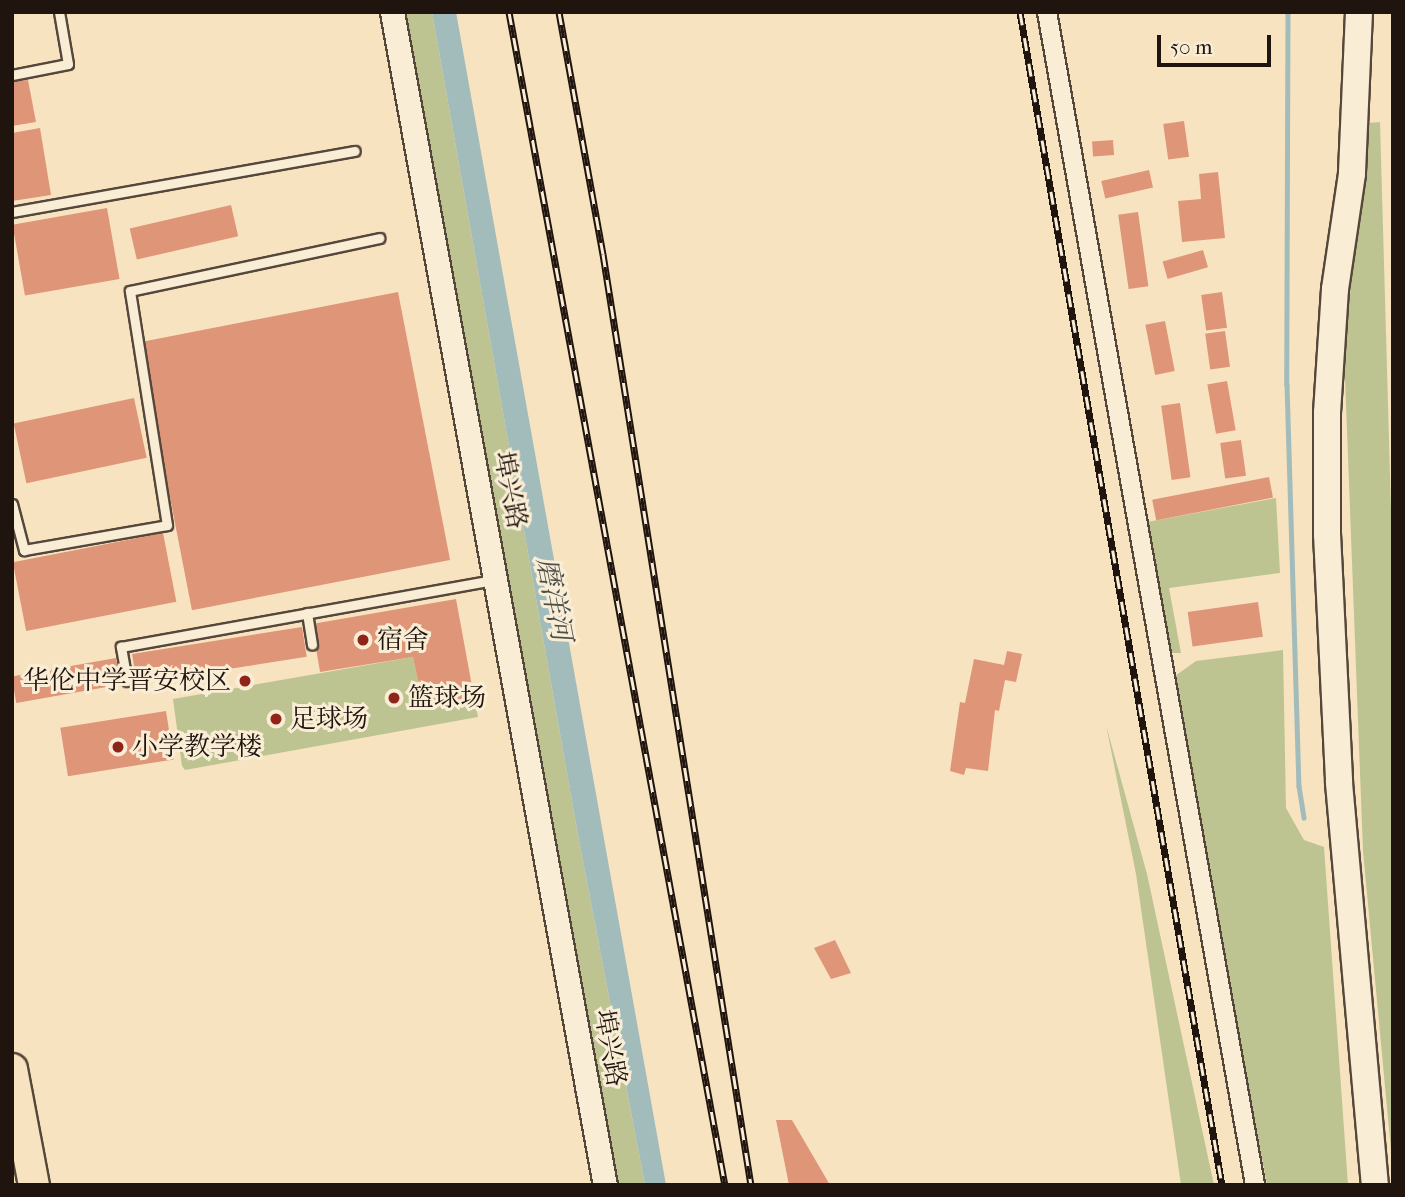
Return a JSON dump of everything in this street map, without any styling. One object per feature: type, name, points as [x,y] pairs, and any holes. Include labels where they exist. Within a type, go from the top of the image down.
[{"type":"main road","points":[[1359,12],[1352,174],[1335,289],[1326,413],[1326,534],[1339,783],[1375,1185]]},
{"type":"main road","points":[[12,1069],[34,1185]]},
{"type":"street","name":"埠兴路","points":[[392,12],[498,579],[606,1185]]},
{"type":"street","points":[[1047,12],[1255,1185]]},
{"type":"lane","points":[[12,75],[68,64],[58,12]]},
{"type":"lane","points":[[12,212],[355,151]]},
{"type":"lane","points":[[12,504],[24,550],[167,525],[130,291],[379,238]]},
{"type":"lane","points":[[127,681],[121,646],[498,579]]},
{"type":"lane","points":[[307,614],[312,645]]},
{"type":"green space","points":[[403,12],[432,12],[578,835],[645,1185],[609,1185]]},
{"type":"green space","points":[[1380,122],[1393,580],[1393,1172],[1363,851],[1344,352],[1368,123]]},
{"type":"green space","points":[[1276,498],[1280,573],[1169,588],[1181,653],[1165,653],[1147,522]]},
{"type":"green space","points":[[1283,650],[1286,808],[1304,840],[1324,847],[1348,1185],[1267,1185],[1173,689],[1175,676],[1196,661]]},
{"type":"green space","points":[[413,657],[423,706],[474,697],[478,717],[185,770],[182,766],[173,699]]},
{"type":"green space","points":[[1106,725],[1147,874],[1214,1185],[1181,1185],[1136,874]]},
{"type":"water","name":"磨洋河","points":[[432,12],[456,12],[666,1185],[645,1185],[578,835]]},
{"type":"building","points":[[28,80],[36,122],[12,126],[12,82]]},
{"type":"building","points":[[1184,121],[1189,157],[1168,160],[1163,124]]},
{"type":"building","points":[[40,128],[51,195],[12,201],[12,133]]},
{"type":"building","points":[[1113,140],[1114,155],[1093,156],[1092,141]]},
{"type":"building","points":[[1149,170],[1153,188],[1105,199],[1101,181]]},
{"type":"building","points":[[1218,172],[1225,238],[1182,242],[1178,201],[1201,199],[1199,174]]},
{"type":"building","points":[[231,205],[238,236],[137,260],[130,228]]},
{"type":"building","points":[[107,208],[120,279],[25,296],[12,225]]},
{"type":"building","points":[[1138,212],[1148,286],[1129,289],[1118,215]]},
{"type":"building","points":[[1203,250],[1208,267],[1168,279],[1163,262]]},
{"type":"building","points":[[398,292],[450,560],[192,610],[140,342]]},
{"type":"building","points":[[1222,292],[1227,328],[1206,331],[1201,295]]},
{"type":"building","points":[[1165,321],[1175,371],[1155,375],[1145,325]]},
{"type":"building","points":[[1225,331],[1230,367],[1210,369],[1205,334]]},
{"type":"building","points":[[1227,381],[1236,430],[1216,434],[1207,384]]},
{"type":"building","points":[[134,398],[147,458],[26,483],[14,424]]},
{"type":"building","points":[[1180,403],[1190,477],[1172,480],[1161,406]]},
{"type":"building","points":[[1241,440],[1246,476],[1225,479],[1220,443]]},
{"type":"building","points":[[1269,477],[1273,498],[1156,520],[1152,500]]},
{"type":"building","points":[[163,533],[176,602],[26,631],[13,562]]},
{"type":"building","points":[[456,599],[474,697],[423,706],[413,657],[320,672],[312,624]]},
{"type":"building","points":[[1258,602],[1263,637],[1193,647],[1188,612]]},
{"type":"building","points":[[302,627],[307,657],[137,684],[132,654]]},
{"type":"building","points":[[1007,651],[1022,654],[1016,682],[1005,680],[999,711],[995,710],[988,771],[966,768],[964,775],[950,771],[960,702],[965,703],[974,659],[1004,665]]},
{"type":"building","points":[[116,658],[121,685],[16,703],[12,676]]},
{"type":"building","name":"小学教学楼","points":[[166,711],[174,759],[68,776],[60,728]]},
{"type":"building","points":[[835,940],[851,973],[831,979],[814,948]]},
{"type":"building","points":[[776,1120],[792,1120],[830,1185],[789,1185]]},
{"type":"waterway","points":[[1288,12],[1287,384],[1299,786],[1304,818]]},
{"type":"railway","points":[[509,12],[725,1185]]},
{"type":"railway","points":[[559,12],[603,254],[751,1185]]},
{"type":"railway","points":[[1020,12],[1222,1185]]},
{"type":"place","name":"宿舍","points":[[363,640]]},
{"type":"place","name":"华伦中学晋安校区","points":[[245,681]]},
{"type":"place","name":"篮球场","points":[[394,698]]},
{"type":"place","name":"足球场","points":[[276,719]]},
{"type":"place","name":"小学教学楼","points":[[118,747]]}]
